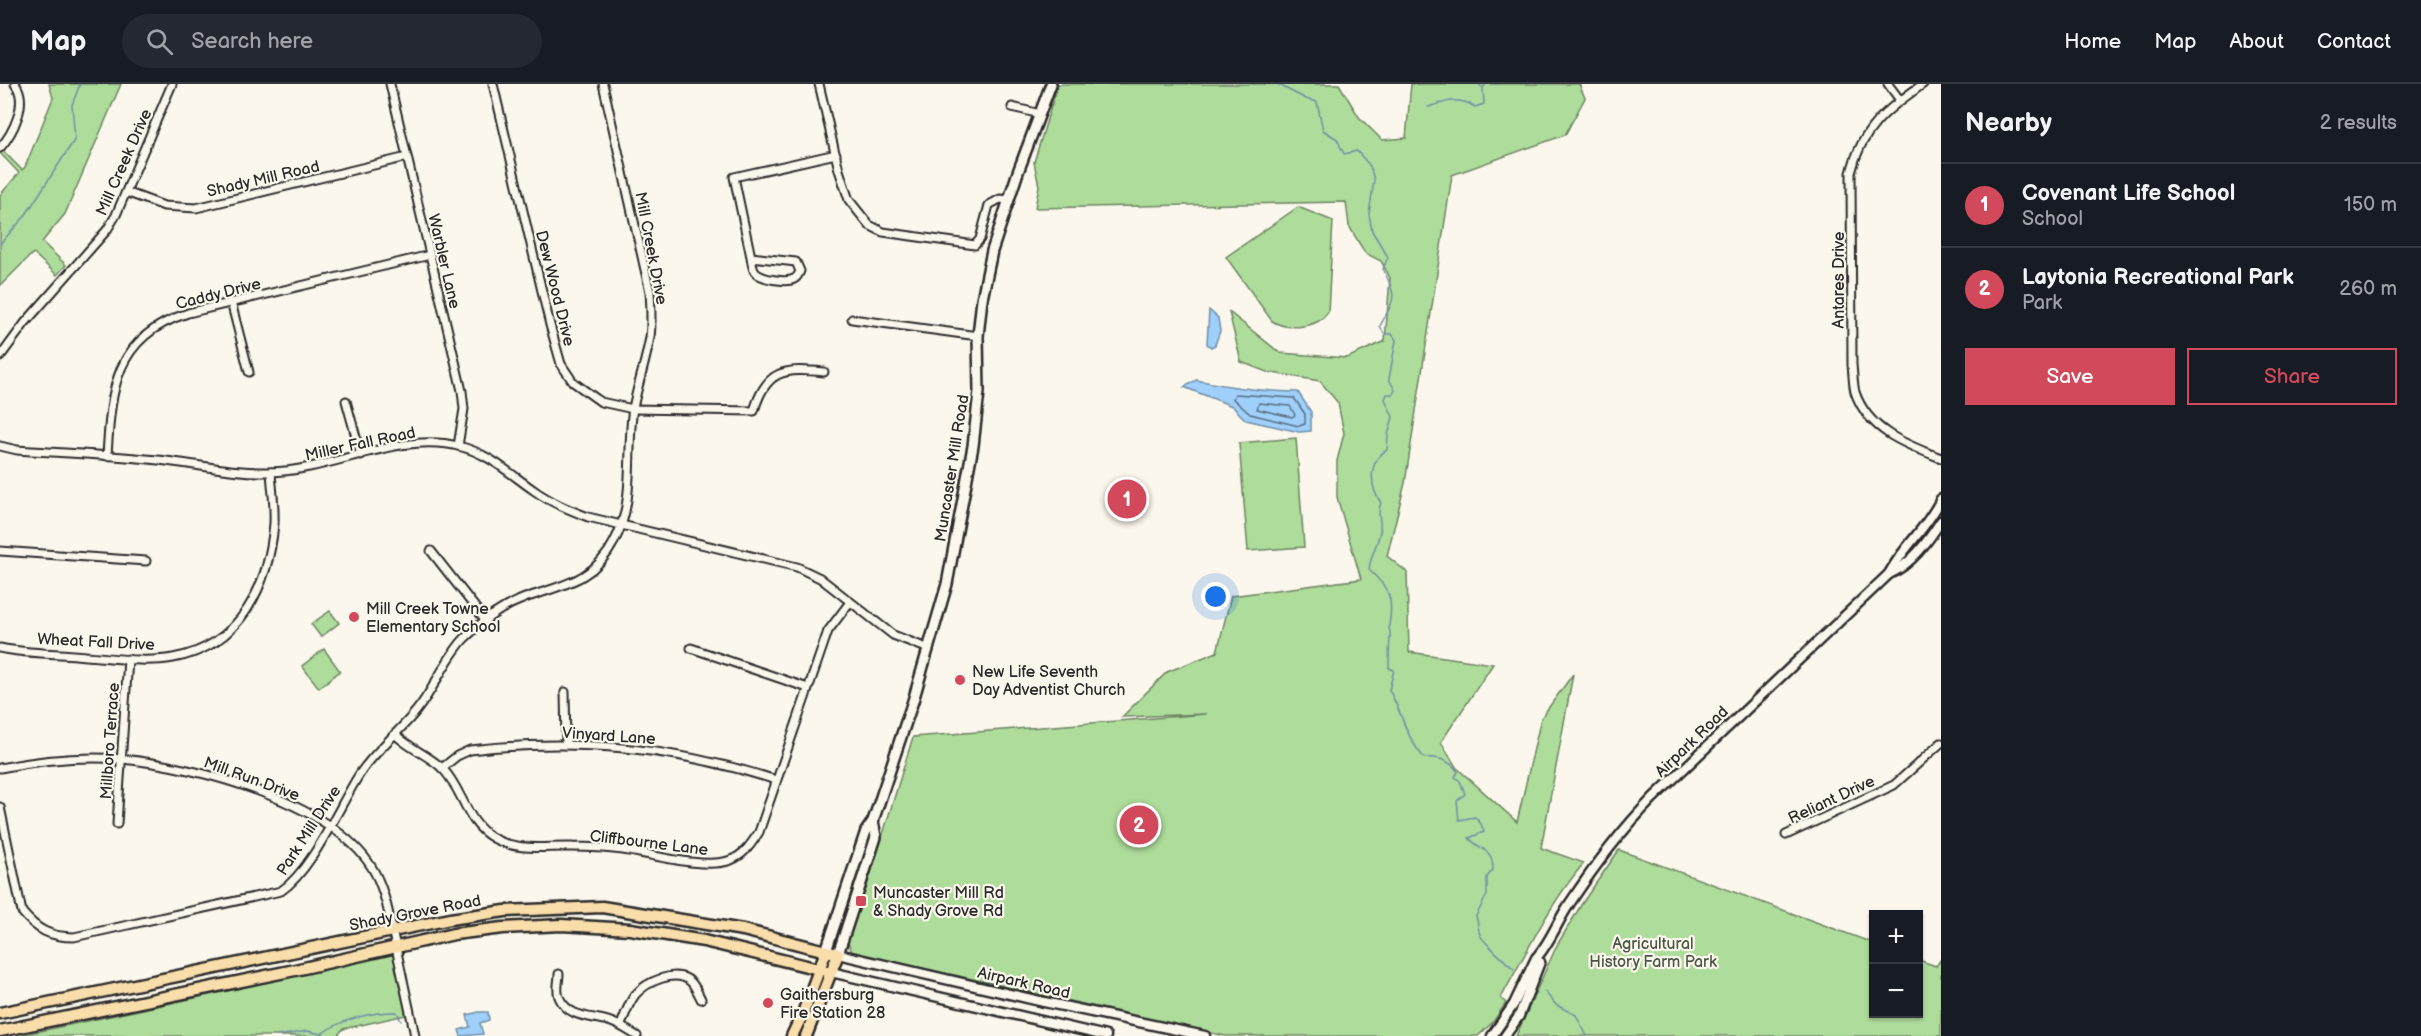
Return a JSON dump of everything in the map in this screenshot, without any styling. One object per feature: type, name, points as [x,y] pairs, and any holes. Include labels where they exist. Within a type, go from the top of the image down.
[{"type":"main road","name":"Muncaster Mill Road","points":[[792,1036],[826,951],[866,831],[873,821],[929,649],[947,584],[973,447],[979,392],[978,336],[982,299],[992,251],[1008,200],[1051,84]]},
{"type":"main road","name":"Muncaster Mill Road","points":[[806,1036],[838,954],[876,837],[873,821]]},
{"type":"main road","name":"Shady Grove Road","points":[[3,1011],[392,931],[505,911],[602,907],[732,928],[838,954]]},
{"type":"main road","name":"Shady Grove Road","points":[[0,1030],[295,970],[454,934],[503,928],[561,925],[630,929],[704,942],[831,972]]},
{"type":"street","points":[[0,148],[7,139],[22,105],[21,94],[15,84]]},
{"type":"street","name":"Mill Creek Drive","points":[[0,357],[25,323],[107,230],[126,192],[172,84]]},
{"type":"street","name":"Warbler Lane","points":[[390,84],[462,392],[464,409],[458,446]]},
{"type":"street","name":"Dew Wood Drive","points":[[493,84],[550,325],[561,363],[581,390],[601,402],[633,409],[754,411],[760,391],[772,378],[789,371],[824,372]]},
{"type":"street","name":"Mill Creek Drive","points":[[603,84],[650,292],[650,337],[633,409],[626,508],[622,525]]},
{"type":"street","points":[[819,84],[849,200],[870,225],[882,232],[975,245],[980,238],[989,205],[1000,199],[1008,200]]},
{"type":"street","points":[[1888,84],[1900,100]]},
{"type":"street","name":"Antares Drive","points":[[1923,84],[1882,114],[1866,134],[1855,156],[1851,173],[1851,365],[1855,392],[1877,424],[1899,442],[1941,458]]},
{"type":"street","points":[[1012,107],[1040,114]]},
{"type":"street","points":[[751,257],[796,262],[800,271],[798,277],[792,280],[762,277],[755,273],[751,257],[734,177],[836,154]]},
{"type":"street","name":"Shady Mill Road","points":[[126,192],[164,206],[196,208],[407,157]]},
{"type":"street","name":"Caddy Drive","points":[[107,456],[111,401],[116,377],[126,357],[140,339],[170,319],[231,302],[430,255]]},
{"type":"street","points":[[231,302],[249,372]]},
{"type":"street","points":[[852,319],[978,336]]},
{"type":"street","points":[[346,401],[361,455]]},
{"type":"street","name":"Miller Fall Road","points":[[0,446],[17,450],[159,460],[229,471],[271,472],[318,467],[361,455],[422,443],[458,446],[494,461],[555,504],[588,517],[797,567],[820,578],[893,635],[929,649]]},
{"type":"street","name":"Wheat Fall Drive","points":[[0,648],[128,659],[172,658],[196,651],[221,637],[246,612],[260,586],[270,552],[274,520],[271,472]]},
{"type":"street","name":"Airpark Road","points":[[1492,1036],[1506,1018],[1536,958],[1560,917],[1594,864],[1620,831],[1889,573],[1936,510],[1941,499]]},
{"type":"street","name":"Airpark Road","points":[[1889,573],[1902,568],[1931,537],[1941,521]]},
{"type":"street","name":"Park Mill Drive","points":[[0,807],[22,912],[40,930],[61,937],[74,937],[281,891],[300,874],[361,773],[417,710],[458,646],[485,620],[523,598],[565,586],[585,576],[605,556],[622,525]]},
{"type":"street","points":[[0,550],[146,561]]},
{"type":"street","points":[[430,551],[485,620]]},
{"type":"street","name":"Cliffbourne Lane","points":[[395,734],[442,768],[457,788],[472,818],[483,831],[508,845],[520,848],[574,847],[622,850],[711,864],[731,860],[752,844],[759,832],[828,631],[850,602]]},
{"type":"street","points":[[691,648],[808,688]]},
{"type":"street","name":"Millboro Terrace","points":[[117,824],[128,659]]},
{"type":"street","points":[[565,692],[566,744]]},
{"type":"street","name":"Reliant Drive","points":[[1786,835],[1893,785],[1941,743]]},
{"type":"street","name":"Vinyard Lane","points":[[442,768],[457,756],[470,750],[566,744],[641,749],[684,756],[725,764],[776,780]]},
{"type":"street","name":"Mill Run Drive","points":[[0,768],[63,760],[121,759],[187,769],[243,785],[298,808],[330,825],[355,845],[375,872],[383,892],[415,1036]]},
{"type":"street","name":"Airpark Road","points":[[1505,1036],[1519,1016],[1541,953]]},
{"type":"street","name":"Airpark Road","points":[[838,954],[1044,1002],[1205,1036]]},
{"type":"street","name":"Airpark Road","points":[[831,972],[1106,1036]]},
{"type":"street","points":[[560,975],[557,990],[566,1008],[583,1016],[621,1025],[637,1036]]},
{"type":"street","points":[[621,1025],[635,995],[651,982],[666,977],[686,979],[692,983],[701,999]]},
{"type":"green space","points":[[49,84],[121,84],[65,214],[42,242],[66,265],[57,275],[33,253],[0,286],[0,195],[19,173],[0,153],[3,151],[22,170],[25,167],[53,98]]},
{"type":"green space","points":[[1058,84],[1339,84],[1359,117],[1382,140],[1406,138],[1411,84],[1579,84],[1585,98],[1565,135],[1452,175],[1405,483],[1387,556],[1407,572],[1409,652],[1493,664],[1441,742],[1456,767],[1517,822],[1541,718],[1573,674],[1541,848],[1584,863],[1560,895],[1529,946],[1501,998],[1506,1003],[1493,1022],[1478,1036],[1225,1036],[852,952],[847,940],[866,889],[913,737],[1206,714],[1122,717],[1167,672],[1217,652],[1231,596],[1361,579],[1337,497],[1337,461],[1344,433],[1338,403],[1320,381],[1267,372],[1241,362],[1229,312],[1280,353],[1347,358],[1385,341],[1390,278],[1381,261],[1365,253],[1349,226],[1346,202],[1035,208],[1039,186],[1034,162]]},
{"type":"green space","points":[[1298,207],[1333,221],[1328,312],[1317,322],[1294,327],[1272,321],[1226,257]]},
{"type":"green space","points":[[1296,438],[1304,547],[1248,551],[1239,443]]},
{"type":"green space","points":[[330,611],[339,623],[321,637],[311,624]]},
{"type":"green space","points":[[324,649],[340,671],[319,688],[302,666]]},
{"type":"green space","name":"Agricultural History Farm Park","points":[[1619,850],[1869,942],[1869,1018],[1923,1018],[1923,961],[1936,966],[1941,959],[1941,1036],[1516,1036],[1557,945]]},
{"type":"green space","points":[[392,951],[406,1015],[343,1029],[337,1036],[17,1036],[228,991]]},
{"type":"water","points":[[1209,310],[1218,318],[1220,331],[1215,345],[1211,347],[1207,344]]},
{"type":"water","points":[[1196,380],[1247,389],[1298,392],[1311,412],[1311,431],[1299,432],[1246,420],[1232,406],[1184,387]]},
{"type":"water","points":[[488,1012],[489,1020],[480,1023],[483,1034],[461,1036],[459,1030],[470,1027],[467,1015]]},
{"type":"waterway","points":[[0,244],[25,216],[75,139],[72,105],[80,84]]},
{"type":"waterway","points":[[1277,84],[1317,102],[1323,130],[1337,139],[1344,154],[1357,151],[1370,166],[1374,180],[1369,214],[1372,231],[1388,257],[1383,269],[1393,292],[1393,298],[1380,326],[1384,334],[1392,334],[1396,340],[1389,379],[1395,390],[1393,394],[1387,394],[1385,399],[1393,417],[1387,450],[1376,461],[1372,474],[1374,489],[1381,503],[1379,537],[1369,570],[1381,582],[1390,600],[1389,668],[1394,670],[1389,690],[1412,741],[1424,758],[1442,760],[1451,764],[1458,772],[1455,777],[1460,781],[1465,794],[1457,801],[1459,820],[1475,817],[1481,824],[1484,832],[1469,838],[1489,853],[1493,870],[1487,877],[1487,895],[1476,916],[1479,933],[1485,942],[1514,969]]},
{"type":"waterway","points":[[1478,84],[1482,87]]},
{"type":"waterway","points":[[1428,107],[1452,101],[1463,102],[1475,107],[1484,104],[1483,88],[1486,84]]},
{"type":"waterway","points":[[1545,992],[1556,1005],[1576,1015],[1587,1036]]},
{"type":"waterway","points":[[277,1036],[308,1031],[321,1034],[347,1020],[377,1013],[397,1012],[401,1021]]},
{"type":"place","name":"Covenant Life School","points":[[1127,499]]},
{"type":"place","name":"Mill Creek Towne Elementary School","points":[[354,617]]},
{"type":"place","name":"New Life Seventh Day Adventist Church","points":[[960,680]]},
{"type":"place","name":"Laytonia Recreational Park","points":[[1139,825]]},
{"type":"place","name":"Muncaster Mill Rd & Shady Grove Rd","points":[[861,901]]},
{"type":"place","name":"Gaithersburg Fire Station 28","points":[[768,1003]]}]
